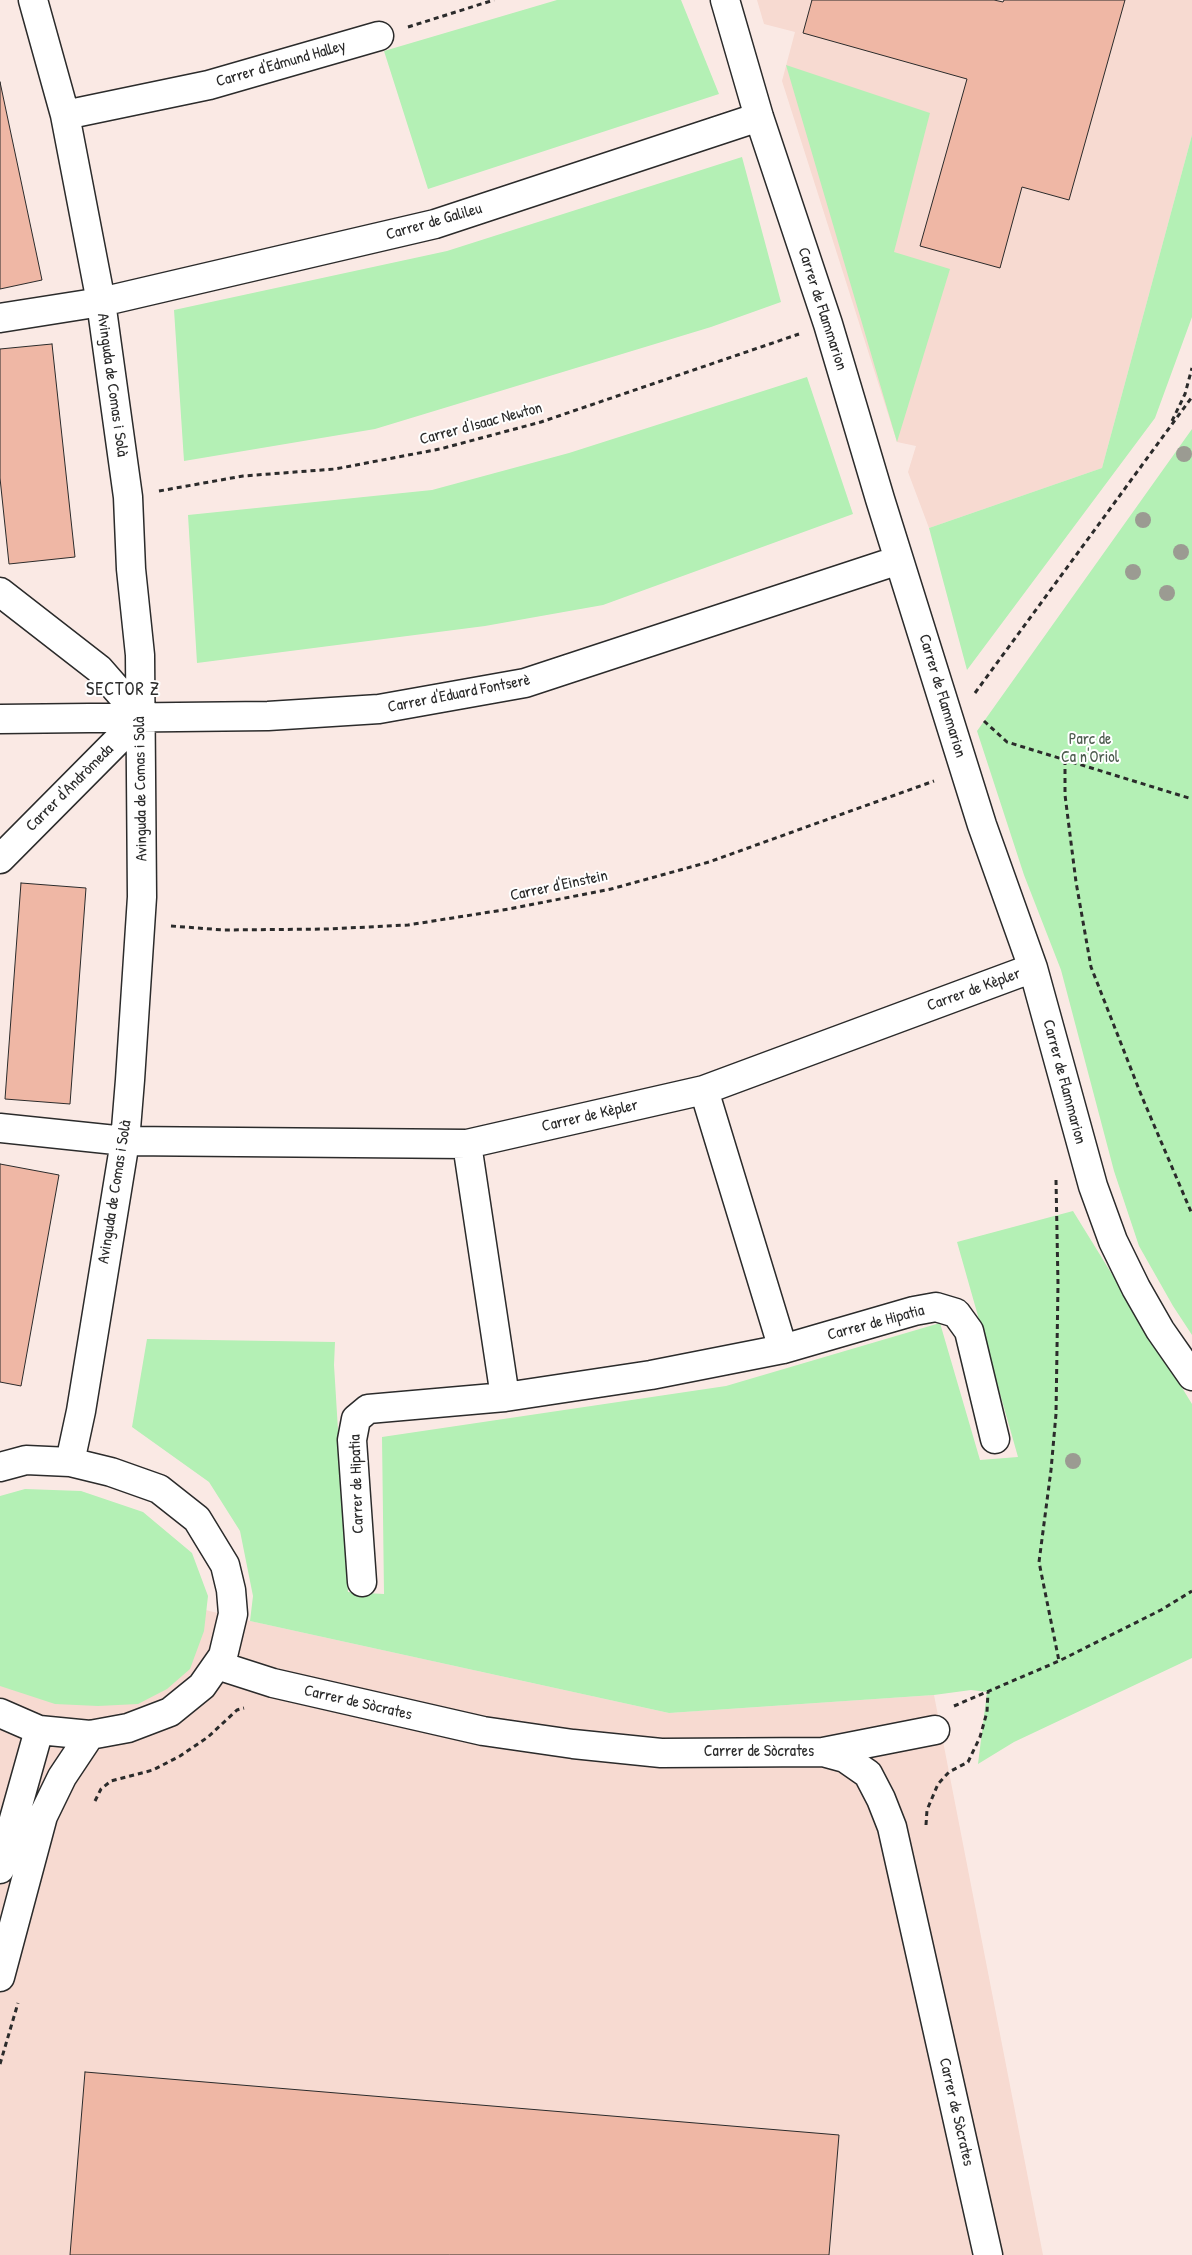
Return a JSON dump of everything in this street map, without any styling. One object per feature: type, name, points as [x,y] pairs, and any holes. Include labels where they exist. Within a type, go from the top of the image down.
[{"type":"street","name":"Avinguda de Comas i Solà","points":[[33,0],[65,115],[101,302],[128,497],[131,569],[140,655],[141,923],[125,1141],[81,1411],[70,1462]]},
{"type":"street","name":"Carrer de Flammarion","points":[[725,0],[759,117],[828,324],[899,560],[958,715],[965,770],[1033,968],[1093,1186],[1113,1241],[1136,1288],[1160,1330],[1192,1376]]},
{"type":"street","name":"Carrer d'Edmund Halley","points":[[65,115],[209,85],[379,36]]},
{"type":"street","name":"Carrer de Galileu","points":[[0,318],[101,302],[435,224],[759,117]]},
{"type":"street","name":"Carrer d'Eduard Fontserè","points":[[0,719],[268,716],[379,710],[525,683],[899,560]]},
{"type":"street","points":[[3,594],[99,669],[141,717]]},
{"type":"street","name":"Carrer d'Andròmeda","points":[[0,859],[141,717]]},
{"type":"street","name":"Carrer de Kèpler","points":[[0,1128],[125,1141],[467,1144],[704,1090],[1033,968]]},
{"type":"street","points":[[704,1090],[783,1349]]},
{"type":"street","points":[[467,1144],[505,1397]]},
{"type":"street","name":"Carrer de Hipatia","points":[[362,1582],[352,1440],[356,1419],[368,1409],[505,1397],[651,1375],[783,1349],[914,1311],[936,1308],[956,1313],[969,1331],[995,1439]]},
{"type":"street","points":[[0,1467],[26,1460],[70,1462],[111,1472],[159,1489],[197,1520],[225,1565],[231,1590],[233,1614],[223,1656],[202,1686],[170,1712],[128,1728],[90,1735],[39,1730],[0,1713]]},
{"type":"street","name":"Carrer de Sòcrates","points":[[217,1665],[273,1683],[483,1731],[573,1744],[661,1753],[824,1752],[845,1758],[868,1774],[881,1799],[892,1827],[988,2255]]},
{"type":"street","points":[[824,1752],[941,1720]]},
{"type":"street","points":[[0,1869],[39,1730]]},
{"type":"street","points":[[0,1977],[43,1816],[62,1777],[90,1735]]},
{"type":"path","points":[[379,36],[494,0]]},
{"type":"path","name":"Carrer d'Isaac Newton","points":[[128,497],[243,476],[335,469],[440,449],[541,422],[828,324]]},
{"type":"path","points":[[1168,430],[1185,394],[1192,368]]},
{"type":"path","points":[[1192,397],[958,715],[1007,742],[1192,799]]},
{"type":"path","points":[[1065,760],[1065,795],[1076,882],[1091,966],[1142,1097],[1192,1214]]},
{"type":"path","name":"Carrer d'Einstein","points":[[141,923],[224,930],[328,929],[408,925],[509,909],[611,889],[709,862],[965,770]]},
{"type":"path","points":[[1059,1661],[1038,1562],[1051,1470],[1056,1414],[1058,1284],[1056,1171],[1084,1152]]},
{"type":"path","points":[[941,1720],[988,1692],[1059,1661],[1161,1610],[1192,1591]]},
{"type":"path","points":[[926,1833],[927,1810],[938,1784],[949,1772],[968,1762],[980,1737],[986,1712],[988,1692]]},
{"type":"path","points":[[95,1801],[101,1789],[111,1781],[153,1770],[167,1763],[208,1737],[237,1710],[254,1707]]},
{"type":"shaded area","points":[[757,0],[1192,0],[1192,135],[1102,468],[929,528],[908,472],[916,446],[897,442],[782,81],[795,32],[764,24]]},
{"type":"shaded area","points":[[0,1559],[250,1621],[669,1713],[934,1695],[1043,2255],[0,2255]]},
{"type":"green space","points":[[557,0],[681,0],[719,94],[428,189],[384,51]]},
{"type":"green space","points":[[786,65],[930,113],[894,252],[950,269],[897,442]]},
{"type":"green space","points":[[1192,135],[1192,317],[1155,418],[967,670],[929,528],[1102,468]]},
{"type":"green space","points":[[742,157],[781,302],[711,327],[375,429],[184,461],[174,310],[447,251]]},
{"type":"green space","points":[[807,377],[853,514],[603,605],[485,626],[197,663],[188,515],[432,490],[569,453]]},
{"type":"green space","name":"Parc de Ca n'Oriol","points":[[1192,429],[1192,1335],[1139,1246],[1114,1171],[1061,970],[1024,875],[977,731]]},
{"type":"green space","points":[[1073,1211],[1192,1404],[1192,1658],[1014,1742],[978,1764],[987,1692],[971,1690],[934,1695],[669,1713],[250,1621],[253,1596],[240,1531],[209,1482],[132,1427],[147,1339],[335,1342],[334,1365],[348,1592],[384,1594],[382,1437],[726,1386],[940,1323],[980,1460],[1018,1457],[957,1242]]},
{"type":"green space","points":[[25,1489],[81,1491],[143,1512],[192,1553],[208,1596],[204,1631],[190,1669],[167,1689],[138,1704],[98,1706],[55,1704],[0,1686],[0,1496]]},
{"type":"building","points":[[812,0],[994,0],[1003,2],[1004,0],[1125,0],[1069,200],[1022,187],[1000,268],[920,246],[967,79],[803,33]]},
{"type":"building","points":[[0,82],[42,280],[0,289]]},
{"type":"building","points":[[52,344],[75,557],[9,564],[0,478],[0,349]]},
{"type":"building","points":[[21,883],[86,888],[70,1104],[5,1099]]},
{"type":"building","points":[[0,1164],[59,1175],[21,1386],[0,1382]]},
{"type":"building","points":[[85,2072],[839,2135],[829,2255],[70,2255]]},
{"type":"district","name":"SECTOR Z","points":[[123,690]]}]
